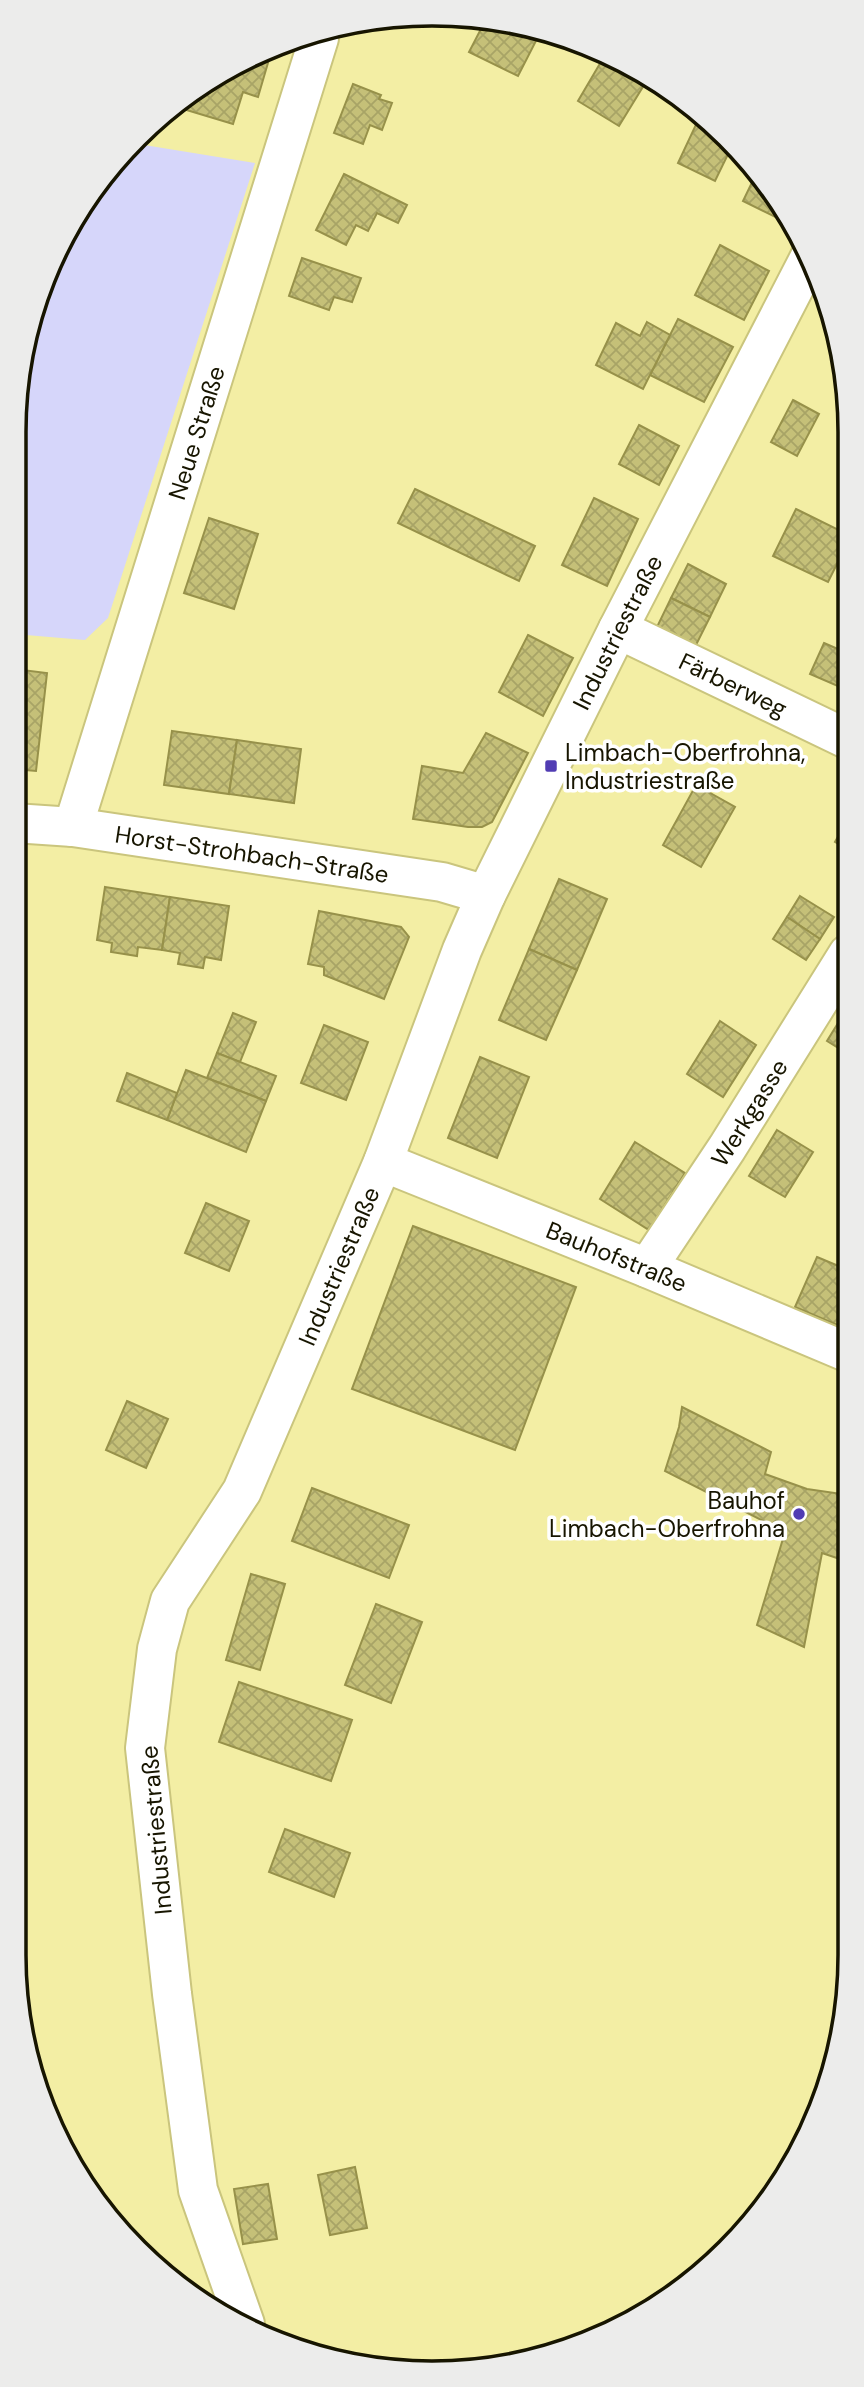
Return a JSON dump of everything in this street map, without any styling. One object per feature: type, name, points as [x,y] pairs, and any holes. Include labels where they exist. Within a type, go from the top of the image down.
[{"type":"street","name":"Neue Straße","points":[[73,827],[316,43]]},
{"type":"street","name":"Industriestraße","points":[[241,2312],[198,2190],[172,1994],[145,1748],[157,1648],[170,1601],[243,1491],[383,1162],[462,950],[486,895],[618,629],[804,269]]},
{"type":"street","name":"Färberweg","points":[[618,629],[838,734]]},
{"type":"street","name":"Horst-Strohbach-Straße","points":[[26,823],[73,827],[442,882],[486,895]]},
{"type":"street","name":"Werkgasse","points":[[647,1268],[727,1148],[838,970]]},
{"type":"street","name":"Bauhofstraße","points":[[383,1162],[838,1348]]},
{"type":"shaded area","points":[[145,145],[255,163],[108,618],[85,640],[26,635],[27,405],[34,353],[48,302],[81,229],[110,185]]},
{"type":"building","points":[[481,30],[536,40],[518,76],[469,52]]},
{"type":"building","points":[[269,61],[258,97],[243,92],[233,124],[185,110],[229,81]]},
{"type":"building","points":[[600,63],[643,86],[619,126],[578,101]]},
{"type":"building","points":[[353,84],[381,95],[379,99],[392,103],[382,130],[370,125],[363,144],[334,133]]},
{"type":"building","points":[[696,124],[728,154],[715,181],[678,163]]},
{"type":"building","points":[[344,174],[407,205],[398,223],[377,213],[368,231],[356,225],[346,245],[316,230]]},
{"type":"building","points":[[752,182],[775,217],[743,201]]},
{"type":"building","points":[[720,245],[769,271],[744,320],[695,295]]},
{"type":"building","points":[[302,258],[361,278],[352,302],[334,297],[329,310],[289,296]]},
{"type":"building","points":[[678,319],[733,347],[704,402],[650,375]]},
{"type":"building","points":[[647,322],[670,335],[643,389],[596,365],[616,323],[640,336]]},
{"type":"building","points":[[793,400],[819,414],[797,456],[771,442]]},
{"type":"building","points":[[639,425],[679,446],[659,485],[619,464]]},
{"type":"building","points":[[415,489],[535,546],[519,581],[398,523]]},
{"type":"building","points":[[594,498],[638,519],[607,586],[562,565]]},
{"type":"building","points":[[796,509],[838,530],[838,562],[828,582],[773,556]]},
{"type":"building","points":[[209,518],[258,534],[234,609],[184,593]]},
{"type":"building","points":[[688,564],[726,584],[710,617],[671,598]]},
{"type":"building","points":[[671,598],[710,617],[694,649],[656,629]]},
{"type":"building","points":[[528,635],[573,658],[543,716],[499,692]]},
{"type":"building","points":[[824,643],[838,649],[838,686],[810,674]]},
{"type":"building","points":[[26,670],[47,673],[36,771],[26,770]]},
{"type":"building","points":[[172,731],[237,740],[229,794],[164,785]]},
{"type":"building","points":[[486,733],[528,753],[492,822],[482,827],[468,827],[413,819],[422,766],[463,773]]},
{"type":"building","points":[[237,740],[301,749],[294,803],[229,794]]},
{"type":"building","points":[[696,785],[735,807],[701,867],[663,845]]},
{"type":"building","points":[[559,879],[607,899],[577,970],[529,949]]},
{"type":"building","points":[[105,887],[170,897],[162,950],[138,947],[137,956],[111,952],[112,943],[97,940]]},
{"type":"building","points":[[800,896],[834,917],[820,939],[787,917]]},
{"type":"building","points":[[170,897],[229,906],[221,960],[205,957],[203,968],[178,964],[180,953],[162,950]]},
{"type":"building","points":[[319,911],[401,927],[409,937],[384,999],[324,975],[324,967],[308,964]]},
{"type":"building","points":[[787,917],[820,939],[806,960],[773,939]]},
{"type":"building","points":[[529,949],[577,970],[546,1040],[499,1020]]},
{"type":"building","points":[[233,1013],[256,1022],[240,1062],[217,1053]]},
{"type":"building","points":[[720,1021],[756,1045],[723,1097],[687,1074]]},
{"type":"building","points":[[838,1023],[838,1048],[827,1041]]},
{"type":"building","points":[[324,1025],[368,1042],[346,1100],[301,1083]]},
{"type":"building","points":[[217,1053],[276,1076],[266,1101],[207,1078]]},
{"type":"building","points":[[480,1057],[529,1077],[497,1158],[448,1138]]},
{"type":"building","points":[[186,1070],[266,1101],[246,1152],[167,1120]]},
{"type":"building","points":[[127,1073],[177,1093],[167,1120],[117,1101]]},
{"type":"building","points":[[777,1130],[813,1152],[785,1197],[749,1176]]},
{"type":"building","points":[[635,1142],[685,1173],[649,1230],[600,1199]]},
{"type":"building","points":[[206,1203],[249,1221],[229,1271],[185,1253]]},
{"type":"building","points":[[413,1226],[576,1287],[515,1450],[352,1389]]},
{"type":"building","points":[[817,1257],[838,1266],[838,1325],[795,1307]]},
{"type":"building","points":[[127,1401],[168,1419],[146,1468],[106,1450]]},
{"type":"building","name":"Bauhof Limbach-Oberfrohna","points":[[682,1407],[771,1452],[765,1474],[807,1489],[838,1493],[838,1558],[822,1553],[804,1647],[757,1625],[785,1532],[665,1471],[679,1427]]},
{"type":"building","points":[[312,1488],[409,1525],[389,1578],[292,1541]]},
{"type":"building","points":[[251,1574],[285,1584],[260,1670],[226,1660]]},
{"type":"building","points":[[376,1604],[422,1622],[391,1703],[345,1685]]},
{"type":"building","points":[[239,1682],[352,1720],[331,1781],[219,1742]]},
{"type":"building","points":[[285,1829],[350,1853],[334,1897],[269,1872]]},
{"type":"building","points":[[355,2167],[367,2228],[330,2235],[318,2175]]},
{"type":"building","points":[[268,2184],[277,2239],[243,2244],[234,2189]]},
{"type":"place","name":"Limbach-Oberfrohna, Industriestraße","points":[[551,766]]},
{"type":"place","name":"Bauhof Limbach-Oberfrohna","points":[[799,1514]]}]
